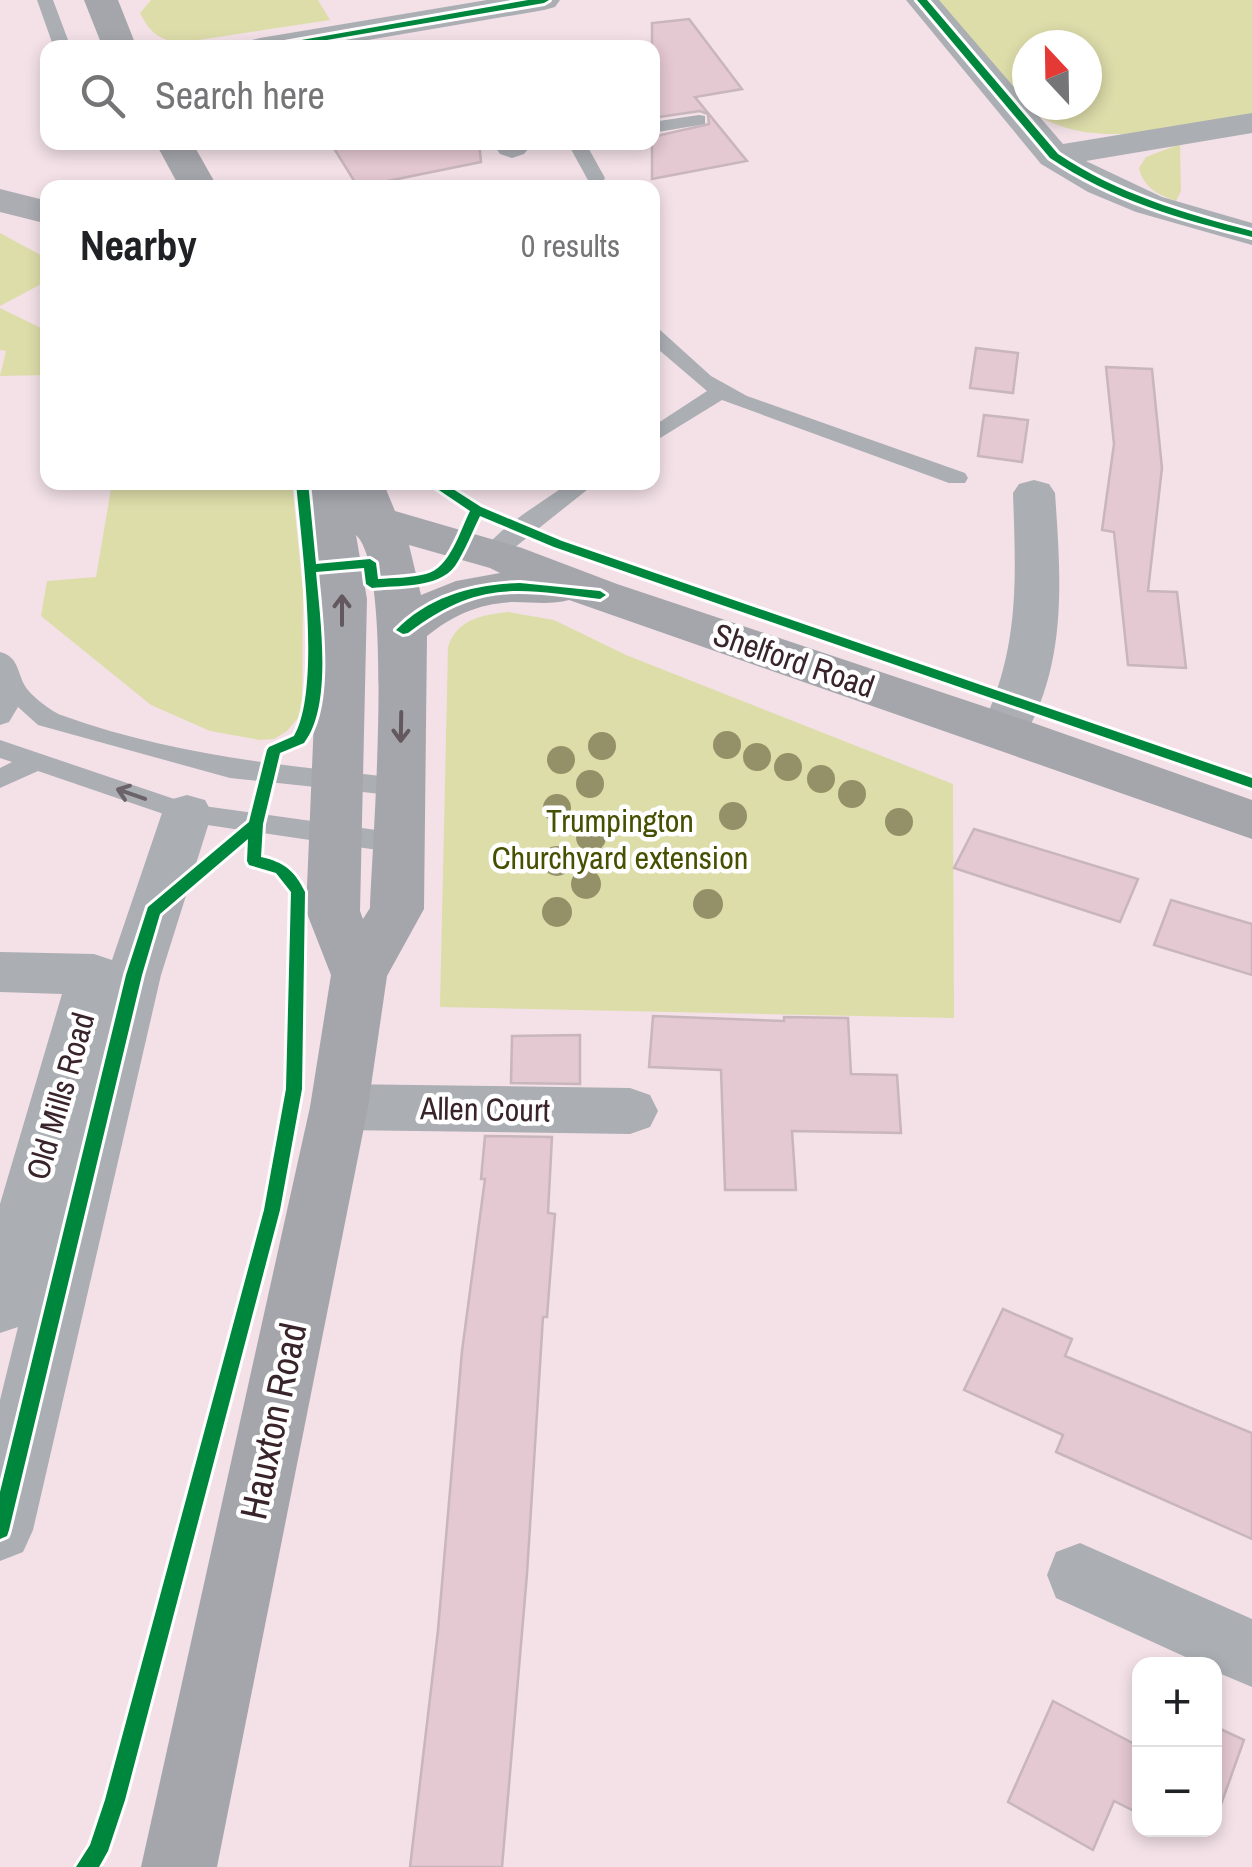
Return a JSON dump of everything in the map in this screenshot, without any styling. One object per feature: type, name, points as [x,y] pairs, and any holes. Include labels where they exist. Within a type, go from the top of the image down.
[{"type":"main road","points":[[101,0],[117,40]]},
{"type":"main road","points":[[177,150],[194,180]]},
{"type":"main road","points":[[325,502],[343,599],[333,911],[359,974]]},
{"type":"main road","name":"Shelford Road","points":[[325,502],[369,502],[600,595],[1004,731],[1252,820]]},
{"type":"main road","name":"Hauxton Road","points":[[179,1867],[339,1107],[359,974],[397,908],[403,630],[398,581],[369,502]]},
{"type":"main road","points":[[403,630],[440,602],[484,587],[521,586],[600,595]]},
{"type":"street","points":[[294,40],[428,9],[544,0]]},
{"type":"street","points":[[922,0],[1054,156],[1095,184],[1122,196],[1164,212],[1252,234]]},
{"type":"street","points":[[428,9],[447,40]]},
{"type":"street","points":[[1054,156],[1252,122]]},
{"type":"street","points":[[0,200],[40,211]]},
{"type":"street","points":[[1004,731],[1034,662],[1040,624],[1034,493]]},
{"type":"street","points":[[0,1530],[134,976],[187,813]]},
{"type":"street","name":"Old Mills Road","points":[[0,972],[94,975],[0,1307]]},
{"type":"street","name":"Allen Court","points":[[339,1107],[630,1111]]},
{"type":"street","points":[[1080,1575],[1252,1654]]},
{"type":"lane","points":[[45,0],[60,40]]},
{"type":"lane","points":[[660,127],[699,120]]},
{"type":"lane","points":[[580,150],[596,178]]},
{"type":"lane","points":[[660,339],[720,391],[958,478]]},
{"type":"lane","points":[[660,432],[720,391]]},
{"type":"lane","points":[[492,554],[519,528],[574,490]]},
{"type":"lane","points":[[0,660],[12,676],[14,690],[0,716]]},
{"type":"lane","points":[[14,690],[47,719],[128,744],[230,768],[400,788]]},
{"type":"lane","points":[[0,748],[187,813],[398,843]]},
{"type":"lane","points":[[0,779],[38,761]]},
{"type":"green space","points":[[151,0],[318,0],[330,20],[199,40],[168,40],[155,34],[140,13]]},
{"type":"green space","points":[[939,0],[1252,0],[1252,116],[1121,134],[1070,129],[1046,120],[1102,120],[1102,30],[1012,30],[1012,90]]},
{"type":"green space","points":[[1180,144],[1181,191],[1176,201],[1152,189],[1139,168],[1146,157]]},
{"type":"green space","points":[[0,233],[40,255],[40,285],[0,306]]},
{"type":"green space","points":[[0,308],[40,328],[40,375],[0,376],[6,351],[0,350]]},
{"type":"green space","points":[[111,490],[293,490],[303,591],[302,713],[287,731],[274,739],[260,740],[210,731],[151,705],[41,616],[47,581],[96,577]]},
{"type":"green space","name":"Trumpington Churchyard extension","points":[[508,612],[554,620],[626,655],[953,784],[954,1018],[440,1007],[448,647],[464,624]]},
{"type":"building","points":[[689,19],[742,89],[695,97],[747,161],[652,179],[652,150],[660,150],[660,135],[709,124],[708,114],[700,111],[660,117],[660,40],[652,40],[652,23]]},
{"type":"building","points":[[335,150],[480,150],[481,162],[392,180],[354,180]]},
{"type":"building","points":[[976,348],[1018,353],[1013,393],[970,388]]},
{"type":"building","points":[[1106,367],[1152,369],[1162,468],[1148,591],[1177,592],[1186,668],[1128,665],[1114,532],[1102,530],[1114,444]]},
{"type":"building","points":[[984,415],[1028,420],[1022,462],[978,456]]},
{"type":"building","points":[[974,829],[1138,879],[1120,922],[954,868]]},
{"type":"building","points":[[1171,900],[1252,924],[1252,975],[1154,945]]},
{"type":"building","points":[[653,1016],[784,1021],[784,1017],[848,1018],[851,1074],[897,1075],[901,1133],[792,1131],[796,1190],[725,1190],[721,1070],[649,1067]]},
{"type":"building","points":[[580,1035],[580,1084],[511,1083],[512,1036]]},
{"type":"building","points":[[485,1136],[552,1137],[548,1213],[555,1214],[547,1317],[543,1317],[527,1574],[502,1867],[410,1867],[438,1630],[462,1351],[485,1179],[481,1179]]},
{"type":"building","points":[[1003,1309],[1072,1339],[1065,1356],[1252,1433],[1252,1539],[1056,1452],[1063,1435],[964,1390]]},
{"type":"building","points":[[1053,1701],[1132,1743],[1132,1810],[1114,1801],[1093,1850],[1008,1802]]},
{"type":"building","points":[[1222,1730],[1244,1740],[1222,1802]]},
{"type":"cycle path","points":[[307,40],[544,0]]},
{"type":"cycle path","points":[[922,0],[1054,156],[1124,195],[1252,234]]},
{"type":"cycle path","points":[[86,1867],[98,1851],[115,1800],[272,1210],[294,1089],[298,892],[281,869],[254,861],[256,824],[274,750],[302,737],[310,719],[313,615],[303,490]]},
{"type":"cycle path","points":[[446,490],[477,510],[558,544],[1252,783]]},
{"type":"cycle path","points":[[310,569],[370,563],[372,584],[428,578],[449,565],[477,510]]},
{"type":"cycle path","points":[[403,630],[427,612],[474,592],[520,587],[600,595]]},
{"type":"cycle path","points":[[0,1530],[134,975],[153,911],[256,824]]}]
